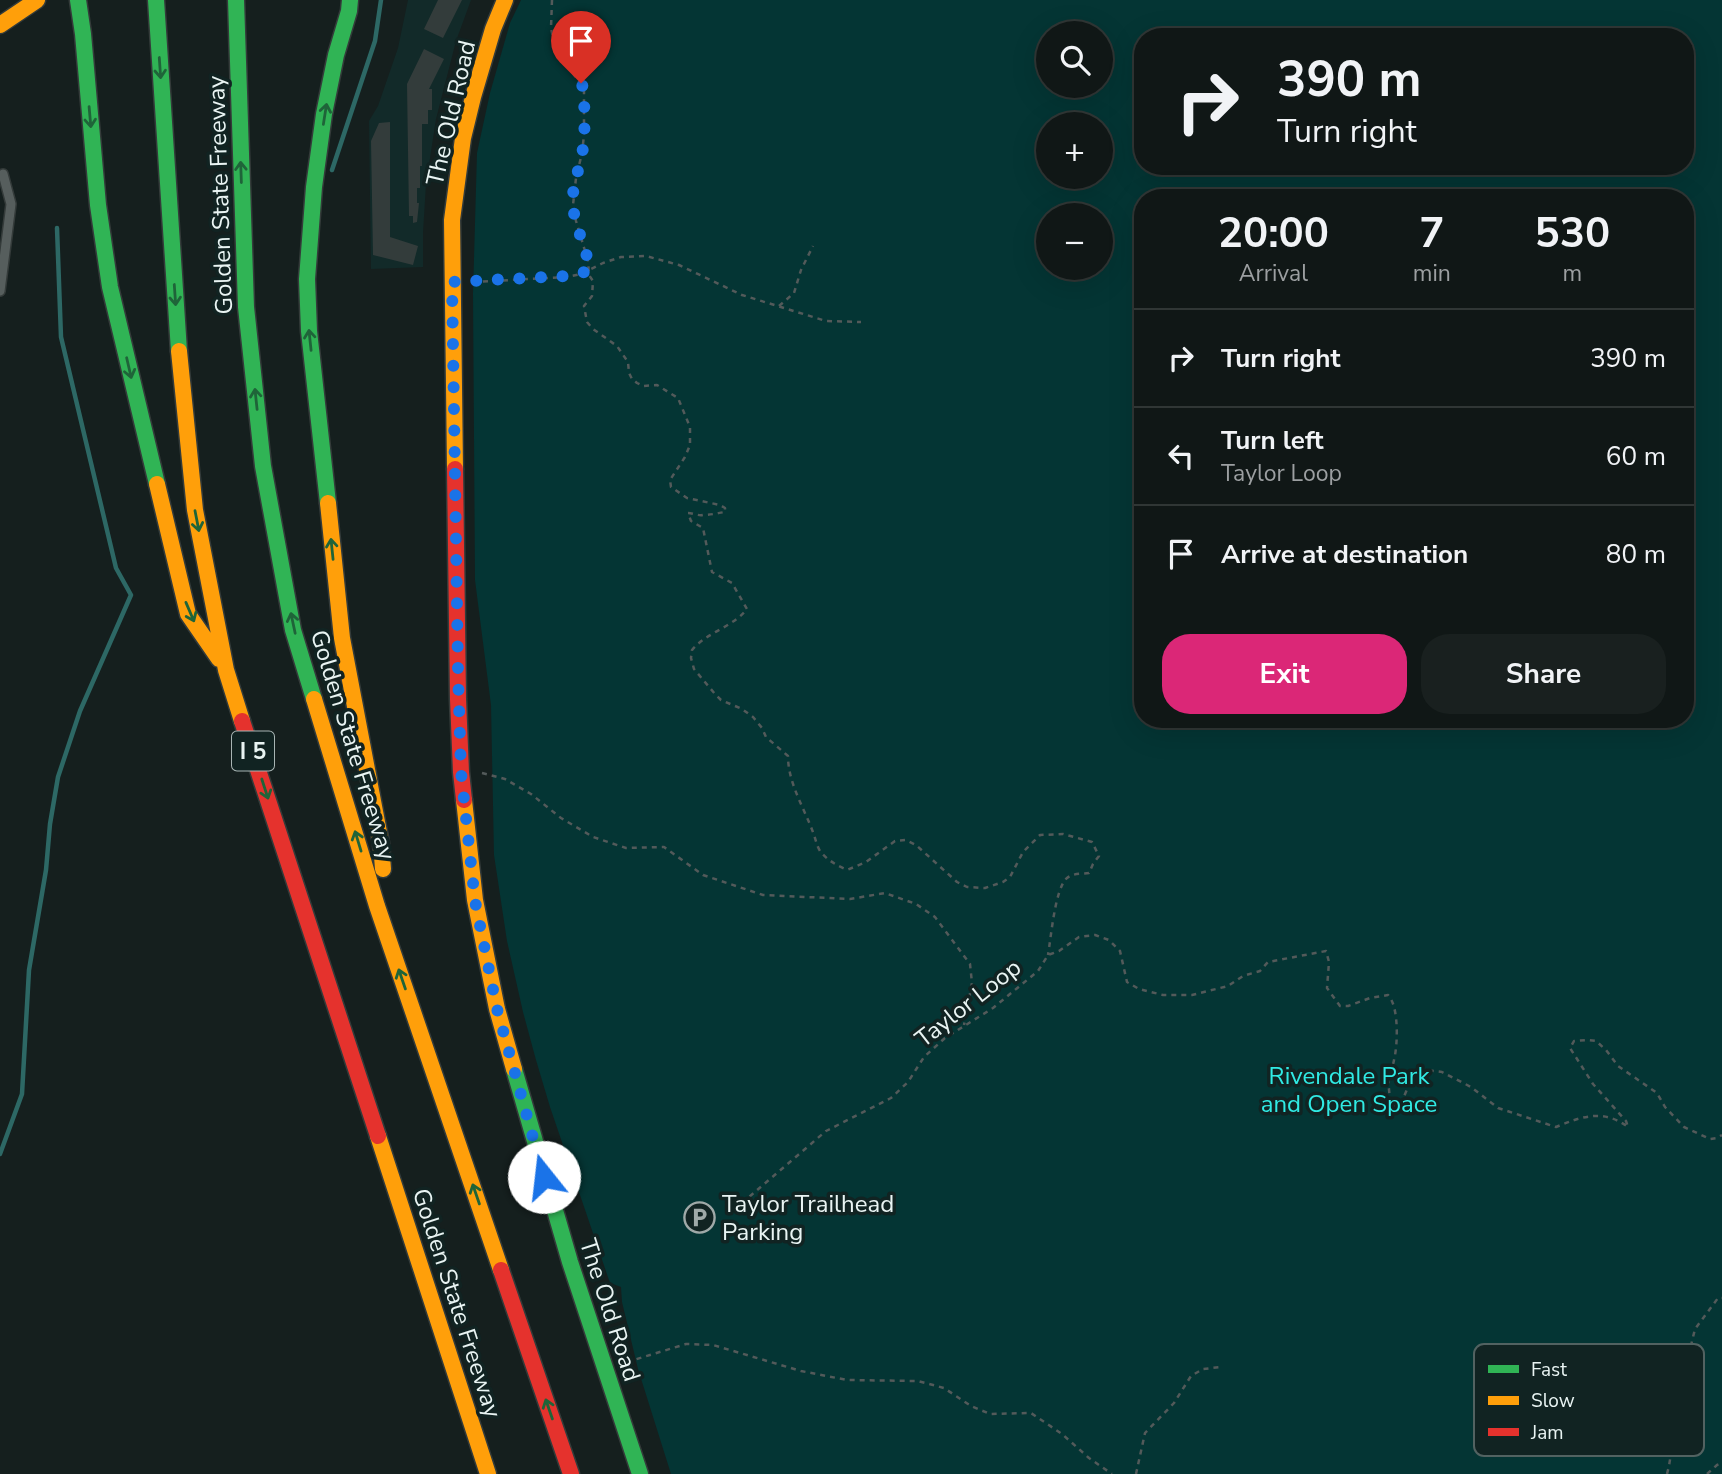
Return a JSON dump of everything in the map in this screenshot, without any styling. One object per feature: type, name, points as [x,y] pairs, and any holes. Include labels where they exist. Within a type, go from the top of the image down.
[{"type":"main road","points":[[0,25],[37,0]]},
{"type":"main road","points":[[78,0],[98,205],[110,287],[188,614],[226,670]]},
{"type":"main road","name":"Golden State Freeway","points":[[156,0],[178,345],[195,510],[226,670],[488,1474]]},
{"type":"main road","name":"Golden State Freeway","points":[[236,0],[246,307],[263,466],[293,630],[377,906],[571,1474]]},
{"type":"main road","points":[[350,0],[324,114],[309,234],[307,279],[312,356],[342,638],[381,843],[383,868],[377,906]]},
{"type":"main road","name":"The Old Road","points":[[505,0],[493,29],[463,138],[452,220],[461,772],[475,901],[497,1009],[552,1201],[640,1474]]},
{"type":"lane","points":[[0,290],[11,204],[1,171]]},
{"type":"path","name":"Taylor Loop","points":[[552,0],[551,28],[555,47],[571,64],[572,72],[584,89],[584,135],[573,205],[593,281],[592,296],[584,306],[587,322],[617,346],[628,362],[629,373],[637,383],[643,386],[657,385],[678,398],[690,427],[690,445],[670,480],[671,487],[687,498],[725,508],[725,512],[701,516],[688,513],[691,520],[704,528],[712,572],[732,583],[747,609],[740,618],[706,637],[692,650],[694,668],[721,700],[753,717],[766,737],[788,756],[792,779],[818,849],[828,859],[847,870],[866,862],[895,841],[906,840],[916,845],[957,882],[967,887],[985,888],[1003,882],[1010,877],[1023,852],[1040,835],[1063,834],[1091,842],[1099,856],[1089,873],[1072,875],[1061,886],[1048,955],[1038,971],[993,1008],[945,1038],[924,1057],[908,1082],[891,1098],[826,1131],[742,1202]]},
{"type":"path","points":[[779,306],[794,293],[801,270],[813,247]]},
{"type":"path","points":[[452,282],[567,276],[589,271],[621,257],[646,256],[679,265],[742,295],[827,321],[861,322]]},
{"type":"path","points":[[461,772],[487,773],[505,779],[593,837],[626,848],[664,847],[702,875],[764,895],[850,899],[885,893],[916,904],[935,917],[970,964],[972,983],[963,1026]]},
{"type":"path","name":"Taylor Loop","points":[[1048,955],[1079,937],[1095,935],[1109,940],[1120,951],[1127,982],[1139,989],[1163,995],[1192,995],[1228,986],[1243,976],[1260,971],[1268,962],[1326,951],[1329,962],[1327,988],[1340,1006],[1388,995],[1393,1001],[1396,1023],[1395,1058],[1388,1081],[1391,1090],[1389,1103],[1399,1108],[1412,1077],[1419,1069],[1443,1072],[1471,1087],[1498,1108],[1556,1127],[1572,1120],[1599,1115],[1618,1120],[1628,1128],[1626,1121],[1593,1084],[1570,1048],[1574,1041],[1588,1040],[1596,1041],[1618,1066],[1657,1093],[1665,1107],[1684,1127],[1710,1139],[1722,1135]]},
{"type":"path","points":[[1691,1344],[1695,1329],[1718,1298],[1722,1298]]},
{"type":"path","points":[[606,1369],[686,1344],[713,1345],[801,1371],[846,1380],[918,1381],[944,1388],[971,1406],[990,1414],[1031,1413],[1112,1474]]},
{"type":"path","points":[[1136,1474],[1146,1433],[1174,1403],[1191,1376],[1203,1369],[1221,1367]]},
{"type":"path","points":[[1667,1474],[1671,1456]]},
{"type":"path","points":[[1707,1474],[1722,1463]]},
{"type":"shaded area","points":[[408,0],[471,0],[456,41],[436,119],[426,184],[423,267],[371,269],[369,121],[378,106],[398,48]]},
{"type":"green space","name":"Rivendale Park and Open Space","points":[[521,0],[1722,0],[1722,1474],[671,1474],[638,1369],[621,1287],[610,1283],[536,1060],[507,941],[494,855],[491,705],[475,580],[473,294],[477,153],[490,93],[510,23]]},
{"type":"building","points":[[438,0],[462,0],[443,38],[424,29]]},
{"type":"building","points":[[424,49],[444,59],[429,89],[432,89],[432,110],[428,110],[428,124],[422,124],[422,166],[420,188],[417,188],[419,203],[417,222],[413,223],[413,216],[409,216],[407,84]]},
{"type":"building","points":[[390,122],[390,237],[418,246],[413,265],[373,255],[371,141],[379,123]]},
{"type":"waterway","points":[[332,170],[375,41],[381,0]]},
{"type":"waterway","points":[[0,1154],[22,1094],[29,970],[58,777],[80,711],[131,595],[116,568],[61,337],[57,228]]},
{"type":"traffic: fast","points":[[78,0],[98,205],[110,287],[157,484]]},
{"type":"traffic: fast","points":[[156,0],[179,351]]},
{"type":"traffic: fast","points":[[236,0],[246,307],[263,466],[293,630],[314,699]]},
{"type":"traffic: fast","points":[[328,503],[309,331],[307,279],[314,187],[324,114],[350,0]]},
{"type":"traffic: fast","points":[[514,1069],[570,1262],[640,1474]]},
{"type":"traffic: slow","points":[[0,25],[37,0]]},
{"type":"traffic: slow","points":[[455,469],[452,220],[463,138],[493,29],[505,0]]},
{"type":"traffic: slow","points":[[179,351],[195,510],[226,670],[242,721]]},
{"type":"traffic: slow","points":[[157,484],[188,614],[219,659]]},
{"type":"traffic: slow","points":[[328,503],[342,638],[381,843],[383,869]]},
{"type":"traffic: slow","points":[[314,699],[377,906],[501,1270]]},
{"type":"traffic: slow","points":[[464,800],[475,900],[497,1009],[514,1069]]},
{"type":"traffic: slow","points":[[378,1136],[488,1474]]},
{"type":"traffic: jam","points":[[455,469],[458,699],[464,800]]},
{"type":"traffic: jam","points":[[242,721],[378,1136]]},
{"type":"traffic: jam","points":[[501,1270],[571,1474]]},
{"type":"place","name":"Taylor Trailhead Parking","points":[[699,1218]]},
{"type":"route","points":[[544,1177],[497,1009],[475,901],[461,772],[452,282],[567,276],[589,271],[573,205],[584,135],[584,89],[581,83]]}]
